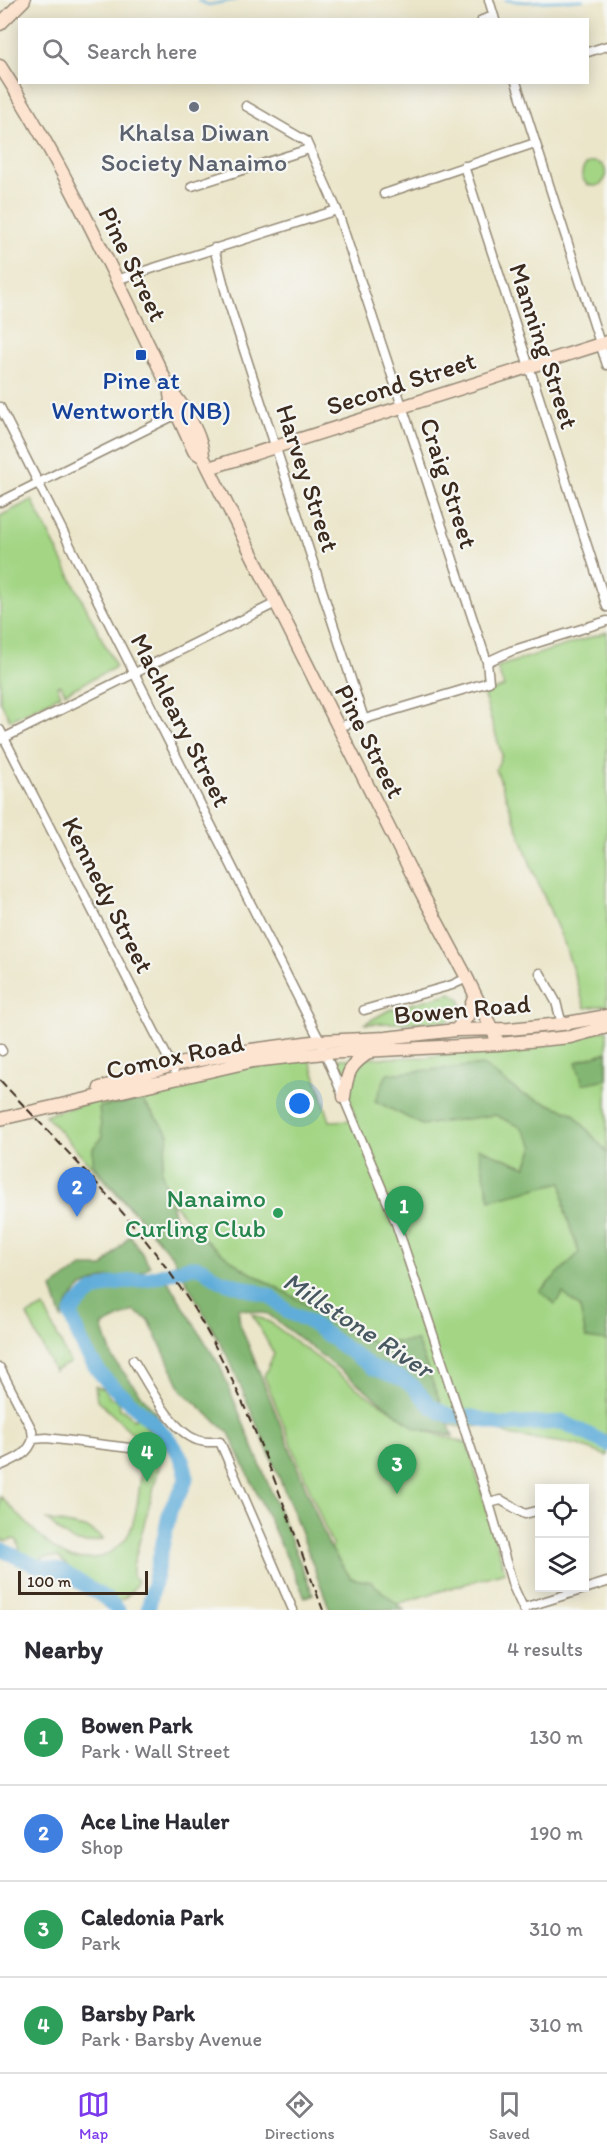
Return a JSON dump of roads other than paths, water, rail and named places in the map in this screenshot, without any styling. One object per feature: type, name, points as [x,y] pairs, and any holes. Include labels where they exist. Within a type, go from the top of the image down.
[{"type":"street","points":[[0,24],[24,0]]},
{"type":"street","points":[[489,0],[495,18]]},
{"type":"street","points":[[589,51],[607,45]]},
{"type":"street","name":"Pine Street","points":[[0,66],[40,130],[170,390],[171,401],[180,412],[194,451],[203,457],[209,468],[499,1044]]},
{"type":"street","points":[[517,84],[604,343],[607,364]]},
{"type":"street","name":"Craig Street","points":[[246,106],[306,141],[337,210],[486,662]]},
{"type":"street","points":[[384,194],[535,143]]},
{"type":"street","points":[[192,186],[309,149]]},
{"type":"street","name":"Manning Street","points":[[464,166],[607,607]]},
{"type":"street","points":[[116,280],[337,210]]},
{"type":"street","name":"Harvey Street","points":[[214,248],[228,301],[364,719]]},
{"type":"street","name":"Second Street","points":[[209,468],[604,343]]},
{"type":"street","name":"Machleary Street","points":[[0,407],[322,1047],[344,1097],[395,1220],[468,1438],[500,1545],[523,1609]]},
{"type":"street","points":[[0,502],[180,412]]},
{"type":"street","points":[[1,736],[276,603]]},
{"type":"street","points":[[338,727],[489,682],[486,662],[511,651],[607,621]]},
{"type":"street","name":"Kennedy Street","points":[[1,736],[173,1065],[176,1079]]},
{"type":"street","points":[[540,973],[556,1002],[562,1024]]},
{"type":"street","points":[[364,1010],[452,985],[467,978]]},
{"type":"street","points":[[456,1030],[467,1017],[475,995]]},
{"type":"street","name":"Bowen Road","points":[[322,1047],[456,1030],[493,1030],[562,1024],[607,1016]]},
{"type":"street","name":"Bowen Road","points":[[322,1047],[371,1051],[499,1044],[570,1036],[607,1028]]},
{"type":"street","name":"Comox Road","points":[[0,1119],[173,1065],[227,1053],[322,1047]]},
{"type":"street","name":"Comox Road","points":[[36,1109],[322,1047]]},
{"type":"street","points":[[344,1097],[347,1077],[353,1065],[356,1060],[371,1051]]},
{"type":"street","points":[[133,1360],[169,1415],[186,1435],[199,1441],[220,1442],[293,1610]]},
{"type":"street","points":[[0,1368],[32,1430],[33,1439],[26,1453],[0,1466]]},
{"type":"street","points":[[33,1439],[47,1438],[130,1448]]},
{"type":"street","points":[[489,1503],[501,1500],[525,1514],[535,1511]]},
{"type":"street","points":[[523,1609],[607,1582]]},
{"type":"waterway","points":[[198,0],[208,5],[236,0]]},
{"type":"waterway","points":[[505,0],[525,2],[583,0]]},
{"type":"waterway","name":"Millstone River","points":[[148,1610],[170,1511],[183,1487],[186,1474],[182,1461],[165,1435],[106,1380],[85,1349],[71,1315],[76,1305],[93,1291],[113,1284],[197,1267],[219,1280],[270,1296],[288,1312],[308,1321],[373,1368],[412,1385],[431,1406],[441,1412],[451,1416],[473,1417],[501,1425],[563,1422],[607,1444]]},
{"type":"waterway","name":"Millstone River","points":[[0,1549],[37,1566],[62,1571],[105,1598],[118,1610]]},
{"type":"railway","points":[[0,1080],[127,1218],[194,1309],[233,1381],[250,1419],[323,1610]]},
{"type":"place","name":"Khalsa Diwan Society Nanaimo","points":[[194,107]]},
{"type":"place","name":"Pine at Wentworth (NB)","points":[[141,355]]},
{"type":"place","name":"Nanaimo Curling Club","points":[[278,1213]]},
{"type":"place","name":"Ace Line Hauler","points":[[77,1217]]},
{"type":"place","name":"Bowen Park","points":[[404,1236]]},
{"type":"place","name":"Barsby Park","points":[[147,1482]]},
{"type":"place","name":"Caledonia Park","points":[[397,1494]]}]
